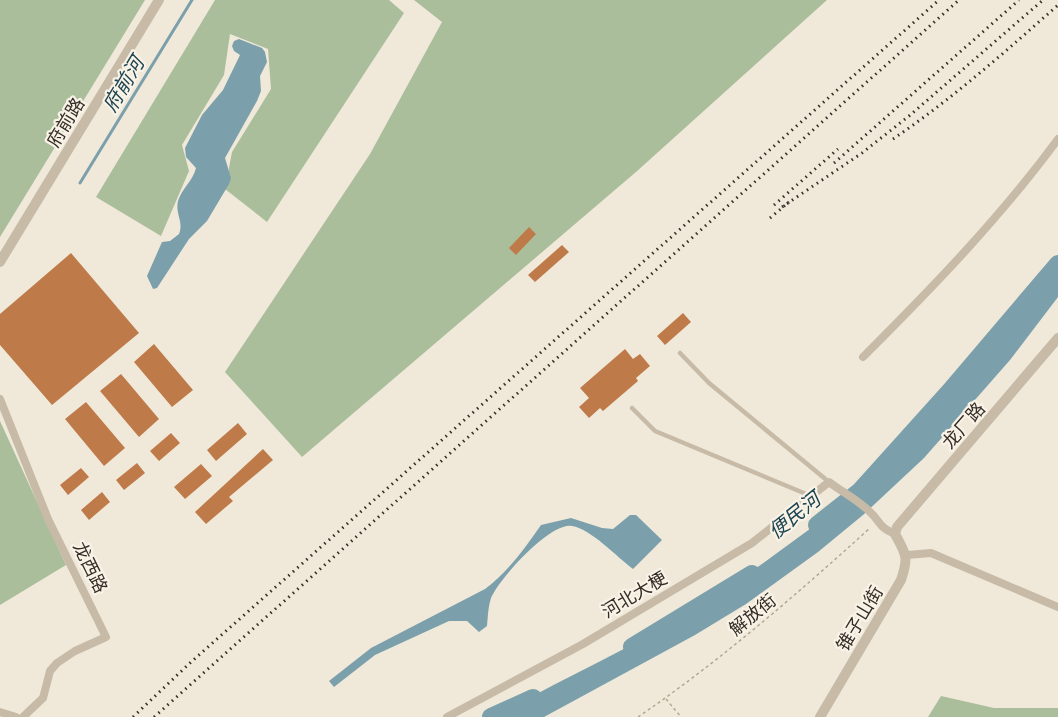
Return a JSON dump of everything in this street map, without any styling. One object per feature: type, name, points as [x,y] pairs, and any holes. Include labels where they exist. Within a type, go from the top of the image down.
[{"type":"street","name":"府前路","points":[[0,262],[159,0]]},
{"type":"street","points":[[863,357],[988,227],[1058,139]]},
{"type":"street","name":"龙厂路","points":[[895,534],[897,527],[905,517],[1058,338]]},
{"type":"street","name":"龙西路","points":[[0,399],[48,519],[106,636],[75,651],[57,663],[50,671],[43,698],[23,717]]},
{"type":"street","points":[[829,482],[870,512],[885,530],[895,534],[907,555],[931,553],[1058,607]]},
{"type":"street","name":"河北大梗","points":[[447,717],[583,644],[742,549],[829,482]]},
{"type":"street","name":"锥子山街","points":[[820,717],[892,596],[907,564],[907,555]]},
{"type":"street","points":[[0,712],[16,717]]},
{"type":"lane","points":[[680,352],[709,383],[829,482]]},
{"type":"lane","points":[[632,408],[655,431],[811,496]]},
{"type":"path","name":"解放街","points":[[638,717],[813,580],[877,522]]},
{"type":"path","points":[[665,698],[681,717]]},
{"type":"green space","points":[[0,0],[145,0],[0,237]]},
{"type":"green space","points":[[215,0],[389,0],[404,13],[267,222],[225,189],[232,152],[271,89],[268,49],[230,34],[224,75],[182,145],[189,171],[161,236],[96,197]]},
{"type":"green space","points":[[414,0],[827,0],[636,172],[302,457],[225,372],[370,154],[442,22]]},
{"type":"green space","points":[[0,421],[66,565],[0,605]]},
{"type":"green space","points":[[941,696],[994,708],[1058,708],[1058,717],[928,717]]},
{"type":"water","points":[[239,39],[262,48],[265,52],[267,62],[260,76],[261,91],[225,158],[231,178],[229,184],[207,221],[189,239],[157,288],[153,289],[147,276],[162,242],[170,241],[179,234],[181,226],[178,201],[196,168],[186,157],[185,148],[202,115],[223,90],[240,55],[234,51],[232,46],[234,41]]},
{"type":"water","points":[[1058,265],[1058,297],[1010,360],[924,458],[863,515],[818,552],[746,604],[695,635],[544,717],[495,717],[691,612],[748,574],[849,500],[899,454],[947,402]]},
{"type":"water","points":[[630,515],[636,515],[662,540],[633,569],[587,532],[572,526],[563,527],[551,533],[526,553],[504,578],[491,598],[487,626],[479,632],[467,621],[449,621],[375,655],[334,687],[329,681],[371,648],[485,589],[509,567],[541,525],[571,518],[602,528],[613,529]]},
{"type":"building","points":[[529,227],[536,234],[516,255],[509,248]]},
{"type":"building","points":[[562,245],[569,252],[535,282],[528,275]]},
{"type":"building","points":[[71,253],[139,333],[52,405],[0,345],[0,314]]},
{"type":"building","points":[[683,313],[691,322],[665,345],[657,336]]},
{"type":"building","points":[[154,344],[193,390],[172,407],[134,362]]},
{"type":"building","points":[[625,349],[633,359],[640,354],[650,366],[636,378],[638,381],[603,411],[600,408],[589,418],[579,407],[589,398],[580,388]]},
{"type":"building","points":[[121,374],[159,419],[139,437],[100,391]]},
{"type":"building","points":[[86,402],[125,448],[104,466],[65,419]]},
{"type":"building","points":[[238,423],[247,434],[216,461],[207,450]]},
{"type":"building","points":[[171,433],[180,443],[159,461],[150,451]]},
{"type":"building","points":[[263,449],[273,460],[229,497],[233,501],[206,524],[195,512]]},
{"type":"building","points":[[137,463],[145,473],[124,490],[116,480]]},
{"type":"building","points":[[201,464],[212,476],[185,499],[174,487]]},
{"type":"building","points":[[81,468],[89,477],[68,495],[60,485]]},
{"type":"building","points":[[102,492],[110,502],[89,520],[81,510]]},
{"type":"waterway","name":"府前河","points":[[80,183],[192,0]]},
{"type":"waterway","name":"便民河","points":[[817,525],[860,491],[950,391],[1058,264]]},
{"type":"waterway","name":"便民河","points":[[632,647],[752,574]]},
{"type":"waterway","name":"便民河","points":[[491,717],[533,698]]},
{"type":"railway","points":[[133,717],[191,662],[939,0]]},
{"type":"railway","points":[[154,717],[959,0]]},
{"type":"railway","points":[[834,163],[1019,0]]},
{"type":"railway","points":[[782,207],[862,153],[909,116],[1043,0]]},
{"type":"railway","points":[[893,139],[998,58],[1058,5]]},
{"type":"railway","points":[[774,205],[838,149]]},
{"type":"railway","points":[[770,218],[789,202]]}]
